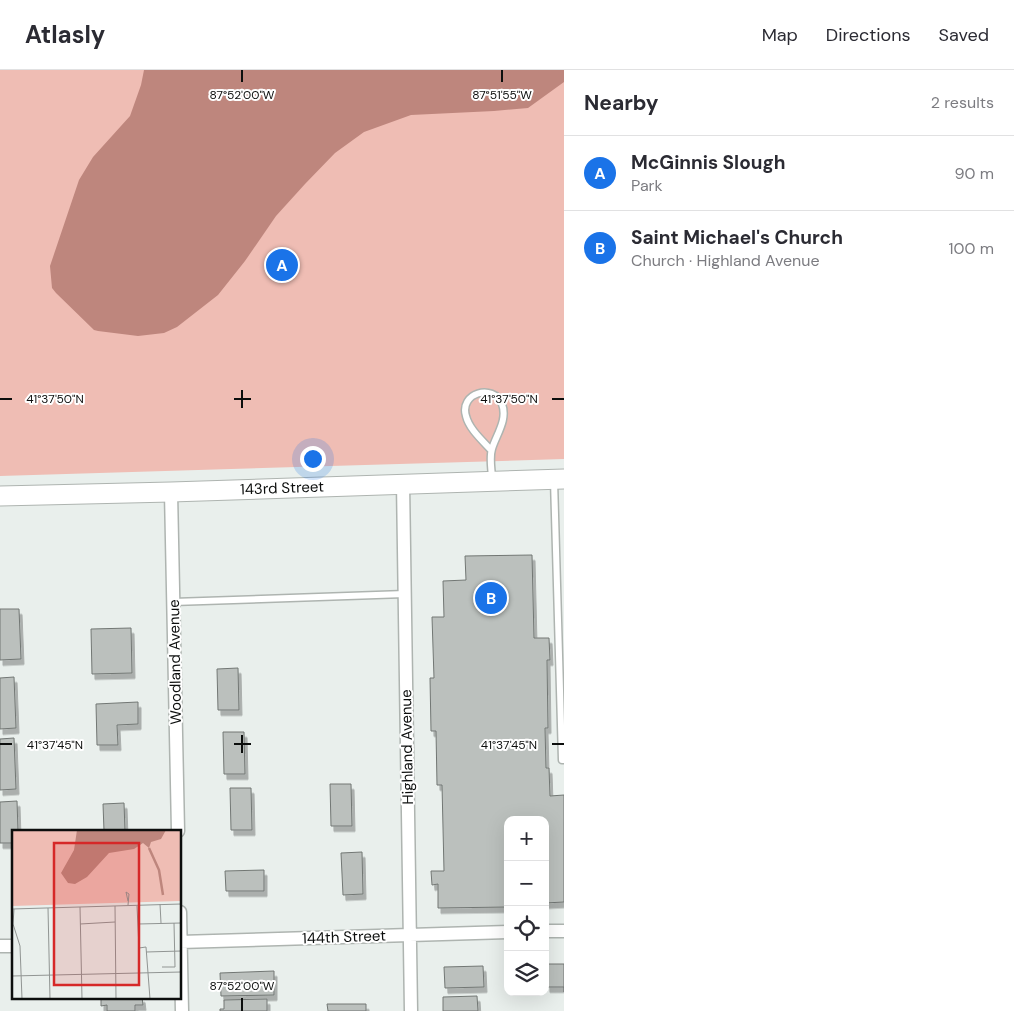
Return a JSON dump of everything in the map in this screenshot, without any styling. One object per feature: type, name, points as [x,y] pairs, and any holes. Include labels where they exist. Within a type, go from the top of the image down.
[{"type":"main road","name":"143rd Street","points":[[0,496],[559,479]]},
{"type":"street","name":"Highland Avenue","points":[[403,484],[411,1011]]},
{"type":"street","name":"Woodland Avenue","points":[[171,492],[178,830]]},
{"type":"street","points":[[549,931],[564,931]]},
{"type":"street","name":"144th Street","points":[[181,942],[504,932]]},
{"type":"street","points":[[181,976],[182,1011]]},
{"type":"lane","points":[[492,450],[466,418],[465,411],[468,399],[476,394],[490,394],[497,397],[502,404],[501,428],[492,450],[492,481]]},
{"type":"lane","points":[[559,479],[562,760],[564,760]]},
{"type":"lane","points":[[173,602],[404,594]]},
{"type":"shaded area","points":[[0,70],[564,70],[564,459],[0,476]]},
{"type":"shaded area","points":[[144,70],[564,70],[564,82],[528,108],[411,115],[364,132],[335,153],[276,216],[245,261],[218,295],[177,327],[164,333],[138,336],[94,330],[52,288],[50,266],[79,180],[93,157],[130,116]]},
{"type":"building","points":[[532,555],[534,638],[549,638],[550,660],[547,660],[548,728],[545,728],[546,768],[549,768],[550,796],[564,795],[564,902],[549,903],[549,816],[504,816],[504,907],[438,908],[438,884],[432,885],[431,871],[444,871],[442,785],[437,785],[436,731],[431,731],[430,678],[434,678],[432,617],[444,617],[443,581],[466,580],[465,556]]},
{"type":"building","points":[[0,609],[19,609],[21,659],[0,660]]},
{"type":"building","points":[[131,628],[132,673],[92,674],[91,629]]},
{"type":"building","points":[[238,668],[239,710],[218,710],[217,669]]},
{"type":"building","points":[[14,677],[16,728],[0,729],[0,678]]},
{"type":"building","points":[[138,702],[138,724],[117,725],[118,745],[97,745],[96,704]]},
{"type":"building","points":[[223,732],[244,732],[245,774],[224,774]]},
{"type":"building","points":[[14,738],[16,789],[0,790],[0,739]]},
{"type":"building","points":[[330,784],[351,784],[352,826],[331,826]]},
{"type":"building","points":[[230,788],[251,788],[252,830],[231,830]]},
{"type":"building","points":[[17,801],[18,830],[12,830],[12,843],[0,843],[0,802]]},
{"type":"building","points":[[124,803],[125,830],[104,830],[103,804]]},
{"type":"building","points":[[362,852],[363,894],[343,895],[341,853]]},
{"type":"building","points":[[264,870],[264,891],[226,891],[225,871]]},
{"type":"building","points":[[549,964],[564,964],[564,987],[549,987]]},
{"type":"building","points":[[483,966],[484,987],[445,988],[444,967]]},
{"type":"building","points":[[274,971],[274,995],[221,996],[220,973]]},
{"type":"building","points":[[477,996],[478,1011],[443,1011],[443,997]]},
{"type":"building","points":[[101,998],[142,998],[143,1005],[135,1005],[135,1011],[107,1011],[107,1005],[101,1006]]},
{"type":"building","points":[[267,999],[267,1011],[220,1011],[220,1009],[224,1009],[224,1000]]},
{"type":"building","points":[[327,1004],[366,1004],[366,1011],[328,1011]]},
{"type":"place","name":"McGinnis Slough","points":[[282,265]]},
{"type":"place","name":"Saint Michael's Church","points":[[491,598]]}]
